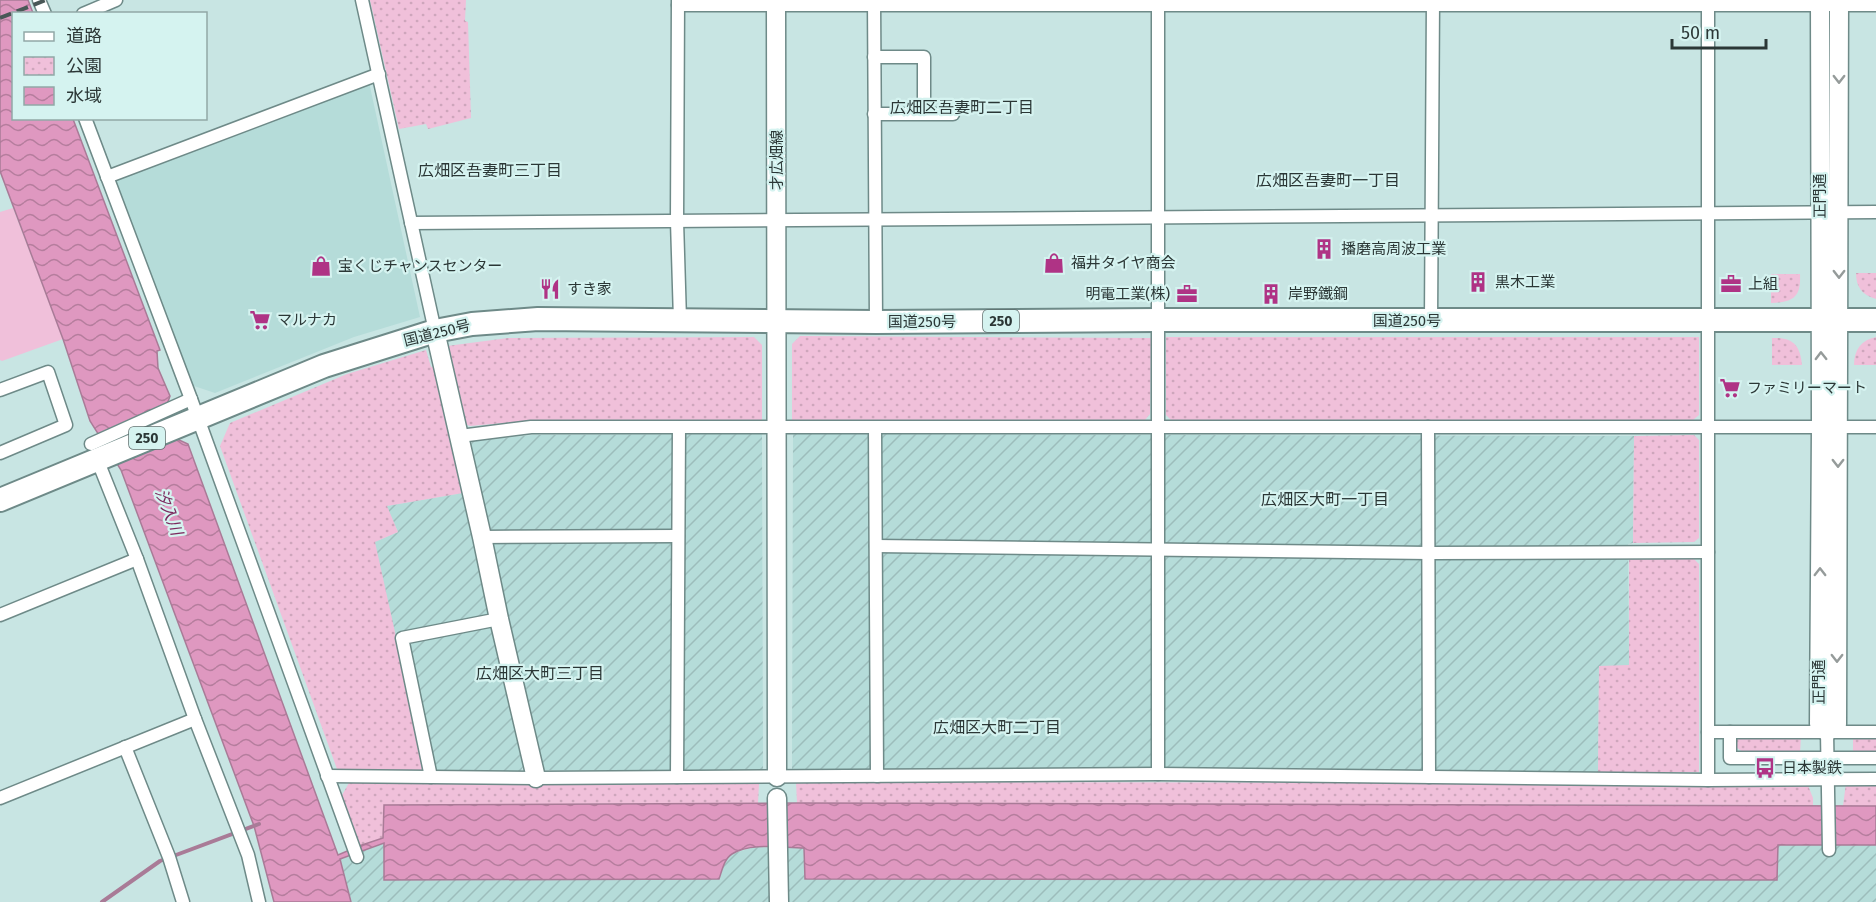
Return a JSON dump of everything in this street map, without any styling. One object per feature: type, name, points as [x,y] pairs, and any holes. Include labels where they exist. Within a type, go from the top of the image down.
[{"type":"highway","name":"国道250号","points":[[0,500],[94,452],[195,408],[435,331],[472,324],[538,319],[876,322],[1876,320]]},
{"type":"street","points":[[87,12],[116,0]]},
{"type":"street","points":[[362,0],[536,778]]},
{"type":"street","points":[[680,320],[677,221],[678,2],[1839,2],[1876,4]]},
{"type":"street","name":"才広畑線","points":[[776,2],[777,777]]},
{"type":"street","points":[[874,2],[876,322]]},
{"type":"street","points":[[1158,2],[1158,774]]},
{"type":"street","points":[[1431,321],[1433,2]]},
{"type":"street","points":[[1708,2],[1710,213],[1708,780]]},
{"type":"street","name":"正門通","points":[[1820,2],[1820,213],[1829,320],[1830,427],[1819,724],[1827,732]]},
{"type":"street","name":"正門通","points":[[1829,320],[1839,212],[1839,2]]},
{"type":"street","points":[[874,57],[924,57],[924,113]]},
{"type":"street","points":[[107,177],[379,74]]},
{"type":"street","points":[[874,114],[952,114]]},
{"type":"street","points":[[86,120],[195,408],[355,852]]},
{"type":"street","points":[[411,223],[1876,212]]},
{"type":"street","points":[[0,390],[48,372],[66,425],[0,453]]},
{"type":"street","points":[[460,436],[531,427],[1876,428]]},
{"type":"street","points":[[1428,427],[1430,777]]},
{"type":"street","points":[[677,777],[679,428]]},
{"type":"street","points":[[874,428],[877,776]]},
{"type":"street","points":[[94,452],[137,559],[195,719],[248,855],[259,902]]},
{"type":"street","points":[[482,537],[678,536]]},
{"type":"street","points":[[876,546],[1429,553],[1708,552]]},
{"type":"street","points":[[0,615],[137,559]]},
{"type":"street","points":[[431,777],[402,638],[499,619]]},
{"type":"street","points":[[0,798],[195,719]]},
{"type":"street","points":[[1708,732],[1876,732]]},
{"type":"street","points":[[1730,732],[1730,758],[1876,758]]},
{"type":"street","points":[[1827,732],[1828,850]]},
{"type":"street","points":[[125,747],[169,856],[183,902]]},
{"type":"street","points":[[327,776],[536,778],[1158,774],[1708,780],[1876,779]]},
{"type":"street","points":[[777,777],[779,902]]},
{"type":"shaded area","points":[[369,82],[420,317],[354,337],[215,393],[191,385],[112,178]]},
{"type":"shaded area","points":[[762,434],[763,771],[540,770],[470,449],[472,441],[533,435]]},
{"type":"shaded area","points":[[793,434],[1634,436],[1633,543],[1628,544],[1629,666],[1599,666],[1598,772],[792,770]]},
{"type":"shaded area","points":[[463,493],[525,763],[521,771],[426,772],[374,542],[398,532],[386,506]]},
{"type":"shaded area","points":[[384,843],[385,880],[719,879],[724,864],[731,854],[755,847],[804,848],[805,879],[1777,880],[1778,845],[1876,845],[1876,902],[351,902],[340,859]]},
{"type":"green space","points":[[370,0],[466,0],[465,21],[468,22],[471,118],[428,129],[426,124],[399,129]]},
{"type":"green space","points":[[13,208],[63,339],[2,361],[0,360],[0,212]]},
{"type":"green space","points":[[1856,273],[1876,273],[1876,299],[1861,290]]},
{"type":"green space","points":[[1771,274],[1800,274],[1799,288],[1794,297],[1771,303]]},
{"type":"green space","points":[[800,336],[1151,338],[1150,414],[1145,420],[792,420],[792,344]]},
{"type":"green space","points":[[754,337],[762,345],[762,420],[541,420],[470,426],[463,423],[447,346],[508,338]]},
{"type":"green space","points":[[1166,337],[1699,337],[1699,415],[1693,420],[1171,420],[1166,415]]},
{"type":"green space","points":[[1876,337],[1876,365],[1854,365],[1855,355],[1862,343]]},
{"type":"green space","points":[[1772,338],[1785,339],[1794,344],[1799,352],[1802,365],[1772,365]]},
{"type":"green space","points":[[426,350],[431,367],[436,366],[463,493],[387,506],[398,532],[375,542],[426,772],[337,769],[220,446],[230,423],[347,374]]},
{"type":"green space","points":[[1694,435],[1699,440],[1699,538],[1694,542],[1633,543],[1634,436]]},
{"type":"green space","points":[[1629,558],[1693,558],[1699,564],[1699,772],[1598,772],[1599,666],[1629,665]]},
{"type":"green space","points":[[1853,735],[1876,735],[1876,753],[1853,753]]},
{"type":"green space","points":[[1740,736],[1801,736],[1800,753],[1744,753],[1736,747],[1736,740]]},
{"type":"green space","points":[[350,781],[759,784],[758,803],[384,805],[383,838],[359,846],[341,797]]},
{"type":"green space","points":[[796,782],[1807,783],[1813,798],[1813,805],[797,803]]},
{"type":"green space","points":[[1846,783],[1876,783],[1876,806],[1843,806]]},
{"type":"water","name":"汐入川","points":[[0,0],[28,0],[33,12],[12,12],[12,120],[73,120],[160,350],[157,351],[158,368],[170,396],[165,410],[179,440],[188,444],[338,855],[383,838],[384,805],[797,803],[1876,806],[1876,845],[1778,845],[1777,880],[805,879],[804,848],[767,846],[740,850],[729,856],[719,879],[384,880],[384,843],[340,859],[351,902],[274,902],[254,826],[121,470],[90,421],[63,339],[0,171]]},
{"type":"waterway","points":[[102,902],[160,861],[259,824]]},
{"type":"railway","points":[[15,12],[46,0]]},
{"type":"railway","points":[[0,18],[12,13]]},
{"type":"place","name":"播磨高周波工業","points":[[1324,249]]},
{"type":"place","name":"福井タイヤ商会","points":[[1054,263]]},
{"type":"place","name":"宝くじチャンスセンター","points":[[321,266]]},
{"type":"place","name":"黒木工業","points":[[1478,282]]},
{"type":"place","name":"上組","points":[[1731,284]]},
{"type":"place","name":"すき家","points":[[550,289]]},
{"type":"place","name":"明電工業(株)","points":[[1187,294]]},
{"type":"place","name":"岸野鐵鋼","points":[[1271,294]]},
{"type":"place","name":"マルナカ","points":[[260,320]]},
{"type":"place","name":"ファミリーマート","points":[[1730,388]]},
{"type":"place","name":"日本製鉄","points":[[1765,768]]},
{"type":"district","name":"広畑区吾妻町二丁目","points":[[962,107]]},
{"type":"district","name":"広畑区吾妻町三丁目","points":[[490,170]]},
{"type":"district","name":"広畑区吾妻町一丁目","points":[[1328,180]]},
{"type":"district","name":"広畑区大町一丁目","points":[[1325,499]]},
{"type":"district","name":"広畑区大町三丁目","points":[[540,673]]},
{"type":"district","name":"広畑区大町二丁目","points":[[997,727]]}]
